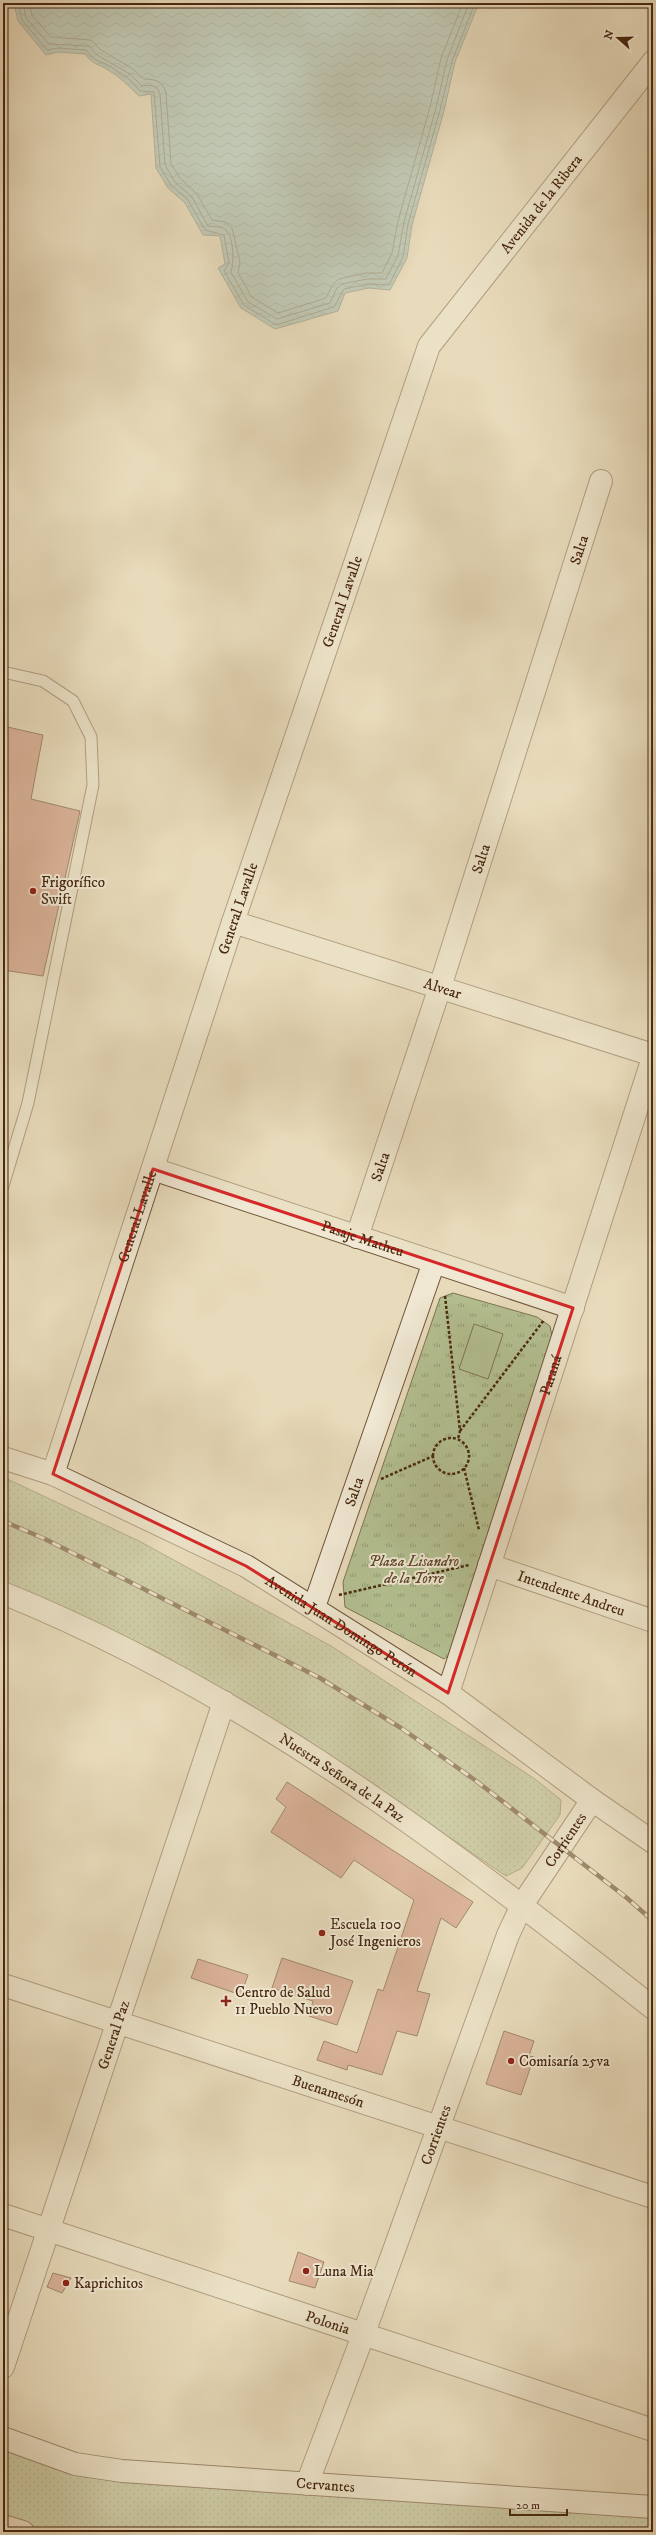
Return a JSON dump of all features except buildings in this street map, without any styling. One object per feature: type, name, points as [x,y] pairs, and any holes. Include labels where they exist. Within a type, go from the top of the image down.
[{"type":"highway","points":[[3,2526],[23,2532]]},
{"type":"street","name":"Avenida de la Ribera","points":[[429,346],[653,62]]},
{"type":"street","name":"General Lavalle","points":[[53,1474],[233,922],[429,346]]},
{"type":"street","name":"Salta","points":[[357,1236],[440,987],[602,481]]},
{"type":"street","name":"Alvear","points":[[233,922],[653,1055]]},
{"type":"street","name":"Paraná","points":[[448,1693],[479,1565],[566,1306],[653,1058]]},
{"type":"street","name":"Pasaje Matheu","points":[[153,1169],[566,1306]]},
{"type":"street","name":"Salta","points":[[316,1601],[434,1262]]},
{"type":"street","name":"Avenida Juan Domingo Perón","points":[[3,1458],[53,1474],[316,1601],[448,1693],[592,1800],[653,1842]]},
{"type":"street","name":"Intendente Andreu","points":[[479,1565],[653,1621]]},
{"type":"street","name":"Nuestra Señora de la Paz","points":[[4,1598],[160,1664],[326,1764],[447,1849],[522,1905],[653,2008]]},
{"type":"street","name":"General Paz","points":[[3,2367],[224,1702]]},
{"type":"street","name":"Corrientes","points":[[307,2484],[364,2333],[508,1935],[522,1905],[592,1800]]},
{"type":"street","name":"Buenamesón","points":[[3,1985],[653,2197]]},
{"type":"street","name":"Polonia","points":[[3,2215],[364,2333],[653,2430]]},
{"type":"street","name":"Cervantes","points":[[3,2438],[75,2464],[122,2471],[653,2507]]},
{"type":"lane","points":[[3,672],[43,681],[73,702],[91,737],[93,785],[28,1103],[3,1186]]},
{"type":"path","points":[[444,1295],[460,1432],[458,1439]]},
{"type":"path","points":[[460,1432],[566,1306]]},
{"type":"path","points":[[464,1468],[452,1473],[445,1472],[435,1463],[433,1456],[438,1443],[451,1438],[464,1442],[469,1455],[464,1468],[480,1533]]},
{"type":"path","points":[[355,1491],[433,1456]]},
{"type":"path","points":[[316,1601],[479,1565]]},
{"type":"highlighted area","points":[[153,1169],[573,1308],[448,1693],[246,1566],[53,1474]]},
{"type":"green space","name":"Plaza Lisandro de la Torre","points":[[453,1293],[537,1317],[550,1326],[553,1341],[456,1650],[444,1659],[345,1607],[343,1582],[440,1298]]},
{"type":"green space","points":[[474,1324],[503,1334],[488,1379],[459,1369]]},
{"type":"green space","points":[[3,1477],[139,1541],[331,1646],[535,1779],[561,1800],[560,1815],[522,1868],[506,1876],[300,1735],[154,1650],[3,1583]]},
{"type":"green space","points":[[3,2438],[75,2464],[653,2507],[653,2532],[3,2532]]},
{"type":"water","points":[[14,3],[479,3],[455,62],[444,111],[412,225],[407,258],[390,290],[369,288],[345,293],[338,311],[275,329],[241,308],[218,268],[225,264],[220,236],[203,235],[185,203],[168,188],[156,168],[151,94],[139,96],[128,85],[108,70],[93,62],[85,54],[58,52],[46,55],[18,21]]},
{"type":"railway","points":[[3,1521],[45,1539],[320,1678],[401,1728],[475,1780],[627,1898],[653,1921]]},
{"type":"place","name":"Frigorífico Swift","points":[[33,891]]},
{"type":"place","name":"Escuela 100 José Ingenieros","points":[[322,1933]]},
{"type":"place","name":"Centro de Salud 11 Pueblo Nuevo","points":[[226,2001]]},
{"type":"place","name":"Comisaría 25va","points":[[511,2061]]},
{"type":"place","name":"Luna Mia","points":[[306,2271]]},
{"type":"place","name":"Kaprichitos","points":[[66,2283]]}]
